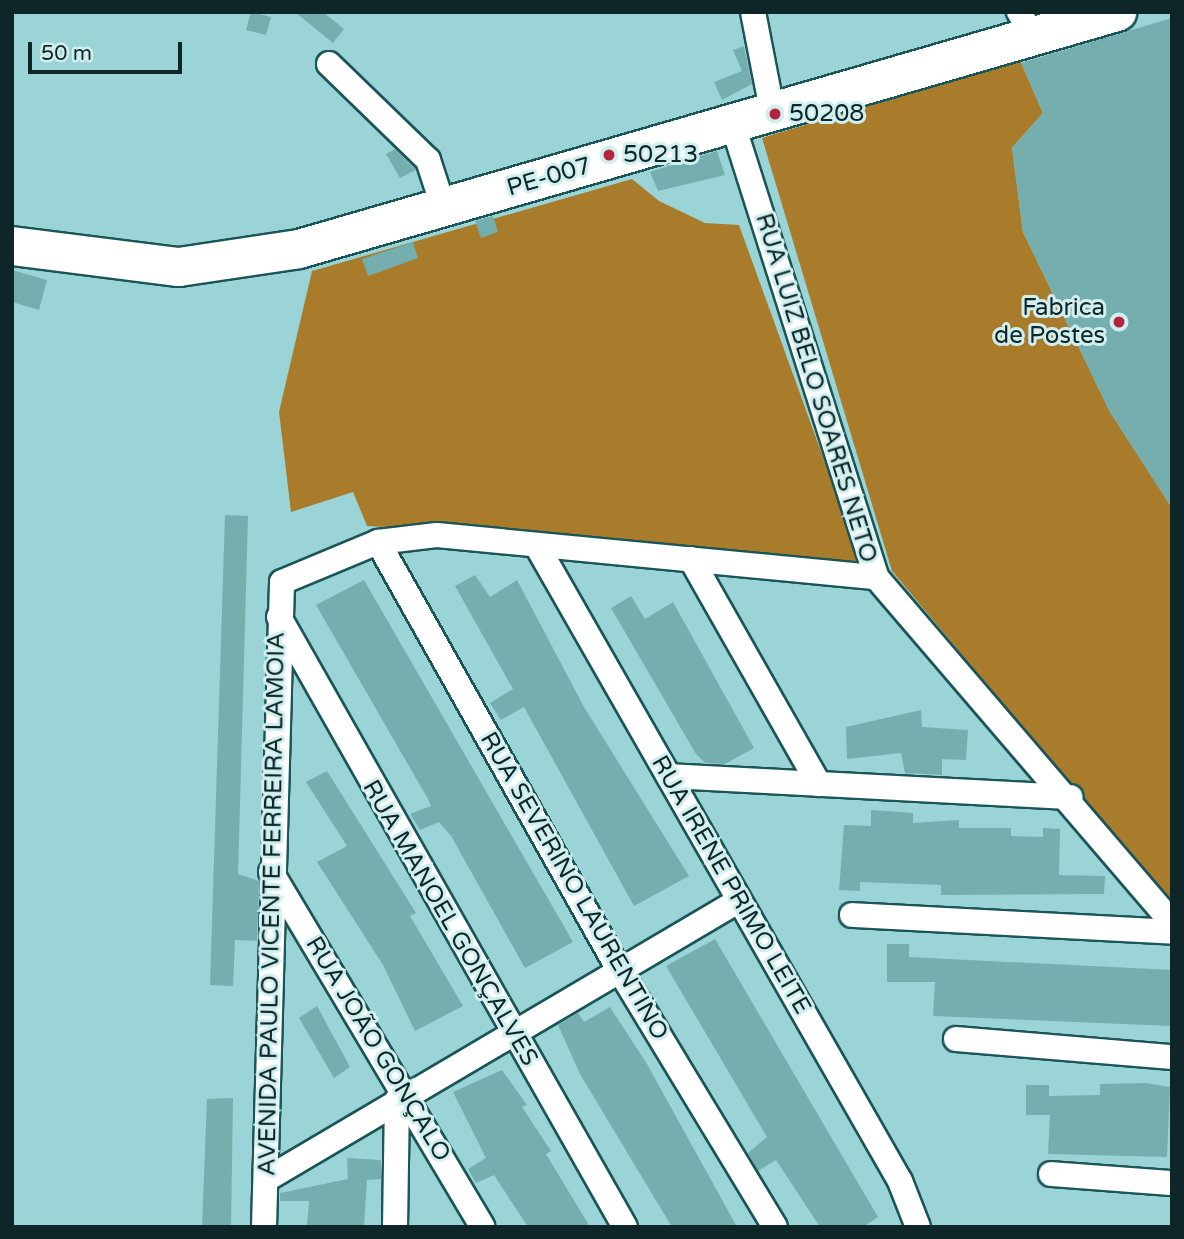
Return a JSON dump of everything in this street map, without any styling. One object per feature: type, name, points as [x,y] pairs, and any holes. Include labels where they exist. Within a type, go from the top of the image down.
[{"type":"main road","name":"PE-007","points":[[12,246],[179,267],[299,249],[443,206],[772,115],[1026,24],[1117,12]]},
{"type":"street","points":[[753,12],[772,115]]},
{"type":"street","points":[[329,64],[428,160],[443,206]]},
{"type":"street","name":"RUA LUIZ BELO SOARES NETO","points":[[733,125],[876,577],[1070,797],[1172,922]]},
{"type":"street","points":[[378,542],[437,535],[876,577]]},
{"type":"street","name":"AVENIDA PAULO VICENTE FERREIRA LAMOIA","points":[[264,1227],[271,872],[282,582],[378,542]]},
{"type":"street","name":"RUA SEVERINO LAURENTINO","points":[[378,542],[620,971],[775,1227]]},
{"type":"street","name":"RUA IRENE PRIMO LEITE","points":[[537,546],[900,1181],[918,1227]]},
{"type":"street","points":[[691,559],[819,784]]},
{"type":"street","name":"RUA MANOEL GONÇALVES","points":[[279,617],[625,1227]]},
{"type":"street","points":[[669,776],[1070,797]]},
{"type":"street","name":"RUA JOÃO GONÇALO","points":[[271,872],[401,1097],[483,1227]]},
{"type":"street","points":[[267,1178],[738,901]]},
{"type":"street","points":[[852,915],[1172,932]]},
{"type":"street","points":[[956,1038],[1172,1057]]},
{"type":"street","points":[[395,1227],[401,1097]]},
{"type":"street","points":[[1051,1174],[1172,1183]]},
{"type":"shaded area","points":[[1020,60],[1043,113],[1012,148],[1023,232],[1110,412],[1172,508],[1172,906],[892,571],[762,138]]},
{"type":"shaded area","points":[[632,179],[659,201],[705,223],[739,225],[862,565],[613,538],[367,526],[353,492],[291,512],[279,412],[312,271]]},
{"type":"building","points":[[251,12],[271,17],[266,35],[246,30]]},
{"type":"building","points":[[295,12],[323,12],[344,29],[333,43]]},
{"type":"building","name":"Fabrica de Postes","points":[[1172,18],[1172,508],[1110,412],[1023,232],[1012,148],[1043,113],[1021,63]]},
{"type":"building","points":[[744,46],[752,84],[722,100],[714,82],[742,71],[733,50]]},
{"type":"building","points":[[395,149],[416,170],[400,178],[386,154]]},
{"type":"building","points":[[717,151],[725,175],[658,191],[650,172]]},
{"type":"building","points":[[493,216],[498,232],[481,238],[475,221]]},
{"type":"building","points":[[413,242],[418,258],[368,276],[362,259]]},
{"type":"building","points":[[12,270],[47,280],[39,310],[12,302]]},
{"type":"building","points":[[225,515],[248,516],[238,874],[259,881],[257,941],[235,940],[233,986],[210,985]]},
{"type":"building","points":[[475,575],[490,597],[517,580],[584,707],[689,876],[634,906],[524,707],[501,720],[490,703],[513,689],[455,586]]},
{"type":"building","points":[[364,580],[573,942],[525,968],[451,836],[439,822],[420,830],[410,814],[431,806],[428,799],[316,605]]},
{"type":"building","points":[[631,596],[645,619],[673,602],[754,748],[725,764],[705,763],[696,754],[611,608]]},
{"type":"building","points":[[921,710],[922,727],[968,730],[966,760],[942,759],[942,775],[905,773],[901,753],[847,759],[846,727]]},
{"type":"building","points":[[327,771],[416,913],[410,916],[463,1006],[415,1031],[383,965],[317,862],[347,846],[306,782]]},
{"type":"building","points":[[871,810],[913,813],[913,823],[959,820],[959,828],[1011,828],[1011,836],[1043,837],[1043,828],[1060,829],[1059,875],[1105,876],[1104,894],[941,895],[941,885],[860,882],[860,891],[839,890],[844,825],[871,826]]},
{"type":"building","points":[[715,939],[878,1217],[863,1227],[820,1227],[776,1160],[758,1171],[748,1153],[767,1137],[666,966]]},
{"type":"building","points":[[887,944],[909,944],[909,957],[1172,970],[1172,1026],[933,1016],[935,982],[887,982]]},
{"type":"building","points":[[317,1006],[350,1067],[334,1078],[299,1018]]},
{"type":"building","points":[[610,1007],[647,1064],[737,1227],[672,1227],[580,1074],[558,1025],[578,1013],[584,1022]]},
{"type":"building","points":[[502,1070],[527,1105],[522,1107],[551,1151],[546,1154],[590,1227],[528,1227],[494,1175],[476,1183],[468,1169],[486,1158],[453,1092]]},
{"type":"building","points":[[1146,1083],[1170,1087],[1167,1157],[1048,1154],[1050,1115],[1026,1115],[1026,1085],[1049,1085],[1049,1096],[1100,1095],[1100,1084]]},
{"type":"building","points":[[233,1098],[231,1227],[202,1227],[207,1099]]},
{"type":"building","points":[[347,1158],[381,1160],[381,1179],[367,1180],[364,1226],[307,1226],[309,1201],[280,1201],[280,1193],[348,1179]]},
{"type":"place","name":"50208","points":[[775,114]]},
{"type":"place","name":"50213","points":[[609,155]]},
{"type":"place","name":"Fabrica de Postes","points":[[1119,322]]}]
